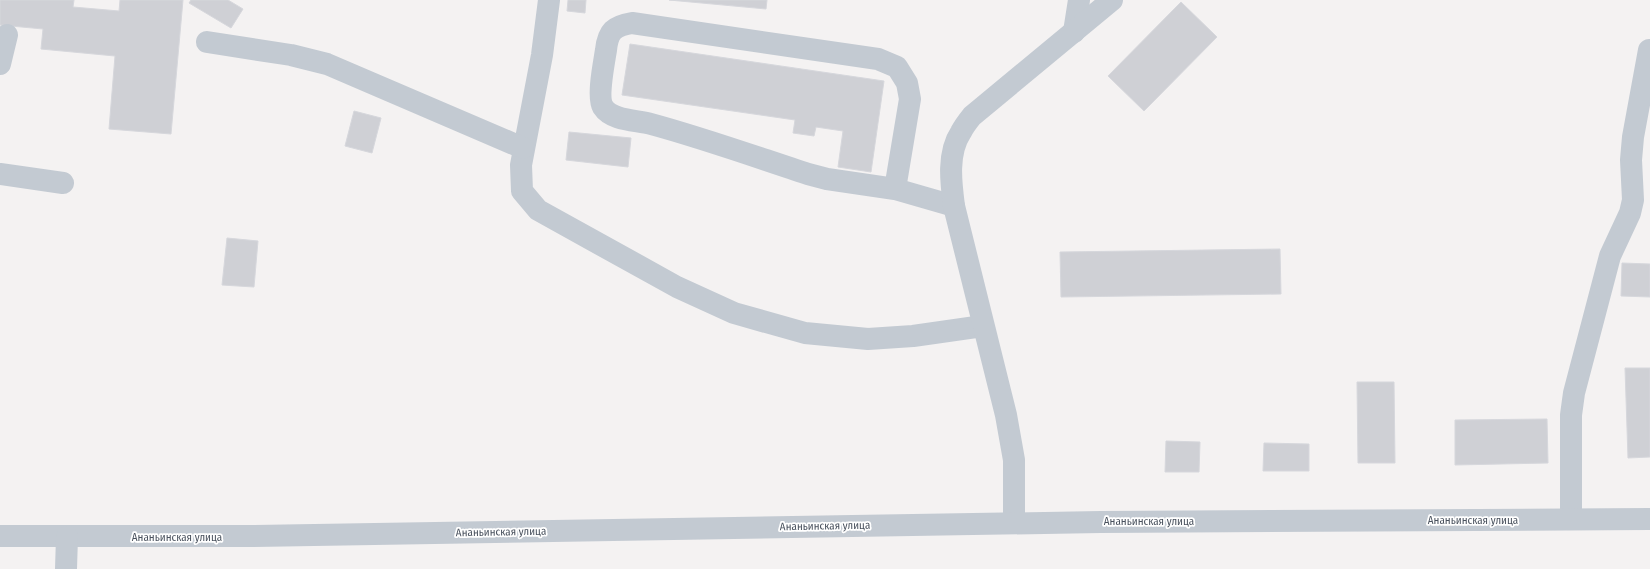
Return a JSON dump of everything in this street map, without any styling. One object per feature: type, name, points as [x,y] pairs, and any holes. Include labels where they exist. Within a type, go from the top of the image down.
[{"type":"street","points":[[549,0],[542,55],[524,148],[521,172],[522,191],[538,210],[677,287],[734,313],[804,333],[868,339],[914,336],[983,326]]},
{"type":"street","points":[[1074,32],[1079,0]]},
{"type":"street","points":[[1014,523],[1014,460],[1006,415],[954,206],[950,177],[953,154],[960,133],[972,116],[1112,0]]},
{"type":"street","points":[[895,189],[910,99],[907,82],[897,68],[878,59],[632,23],[619,25],[611,31],[607,42],[600,98],[603,107],[611,115],[650,124],[808,174],[827,179],[895,189],[954,206]]},
{"type":"street","points":[[0,64],[7,35]]},
{"type":"street","points":[[207,42],[291,55],[327,64],[524,148]]},
{"type":"street","points":[[1571,519],[1571,415],[1574,393],[1610,256],[1630,213],[1633,200],[1631,160],[1633,137],[1649,50]]},
{"type":"street","points":[[0,174],[63,183]]},
{"type":"street","name":"Ананьинская улица","points":[[0,536],[251,536],[1014,523],[1650,519]]},
{"type":"street","points":[[66,537],[66,569]]},
{"type":"building","points":[[0,0],[74,0],[73,7],[119,11],[120,0],[183,0],[171,134],[109,129],[115,56],[41,49],[43,29],[0,25]]},
{"type":"building","points":[[191,0],[228,0],[243,9],[231,28],[189,3]]},
{"type":"building","points":[[568,0],[586,0],[585,13],[567,11]]},
{"type":"building","points":[[669,0],[767,0],[766,9]]},
{"type":"building","points":[[1181,2],[1217,37],[1144,111],[1108,76]]},
{"type":"building","points":[[630,44],[884,81],[871,172],[838,167],[843,131],[816,127],[814,136],[793,133],[795,120],[622,95]]},
{"type":"building","points":[[354,111],[381,118],[372,153],[345,146]]},
{"type":"building","points":[[569,132],[631,138],[628,167],[566,160]]},
{"type":"building","points":[[227,238],[258,241],[254,287],[222,285]]},
{"type":"building","points":[[1280,249],[1281,294],[1061,297],[1060,252]]},
{"type":"building","points":[[1622,263],[1650,264],[1650,297],[1621,296]]},
{"type":"building","points":[[1625,368],[1650,368],[1650,457],[1628,458]]},
{"type":"building","points":[[1357,382],[1394,382],[1395,463],[1358,463]]},
{"type":"building","points":[[1547,419],[1548,463],[1455,465],[1455,420]]},
{"type":"building","points":[[1166,441],[1200,442],[1199,472],[1165,472]]},
{"type":"building","points":[[1264,443],[1309,444],[1309,471],[1263,471]]}]
